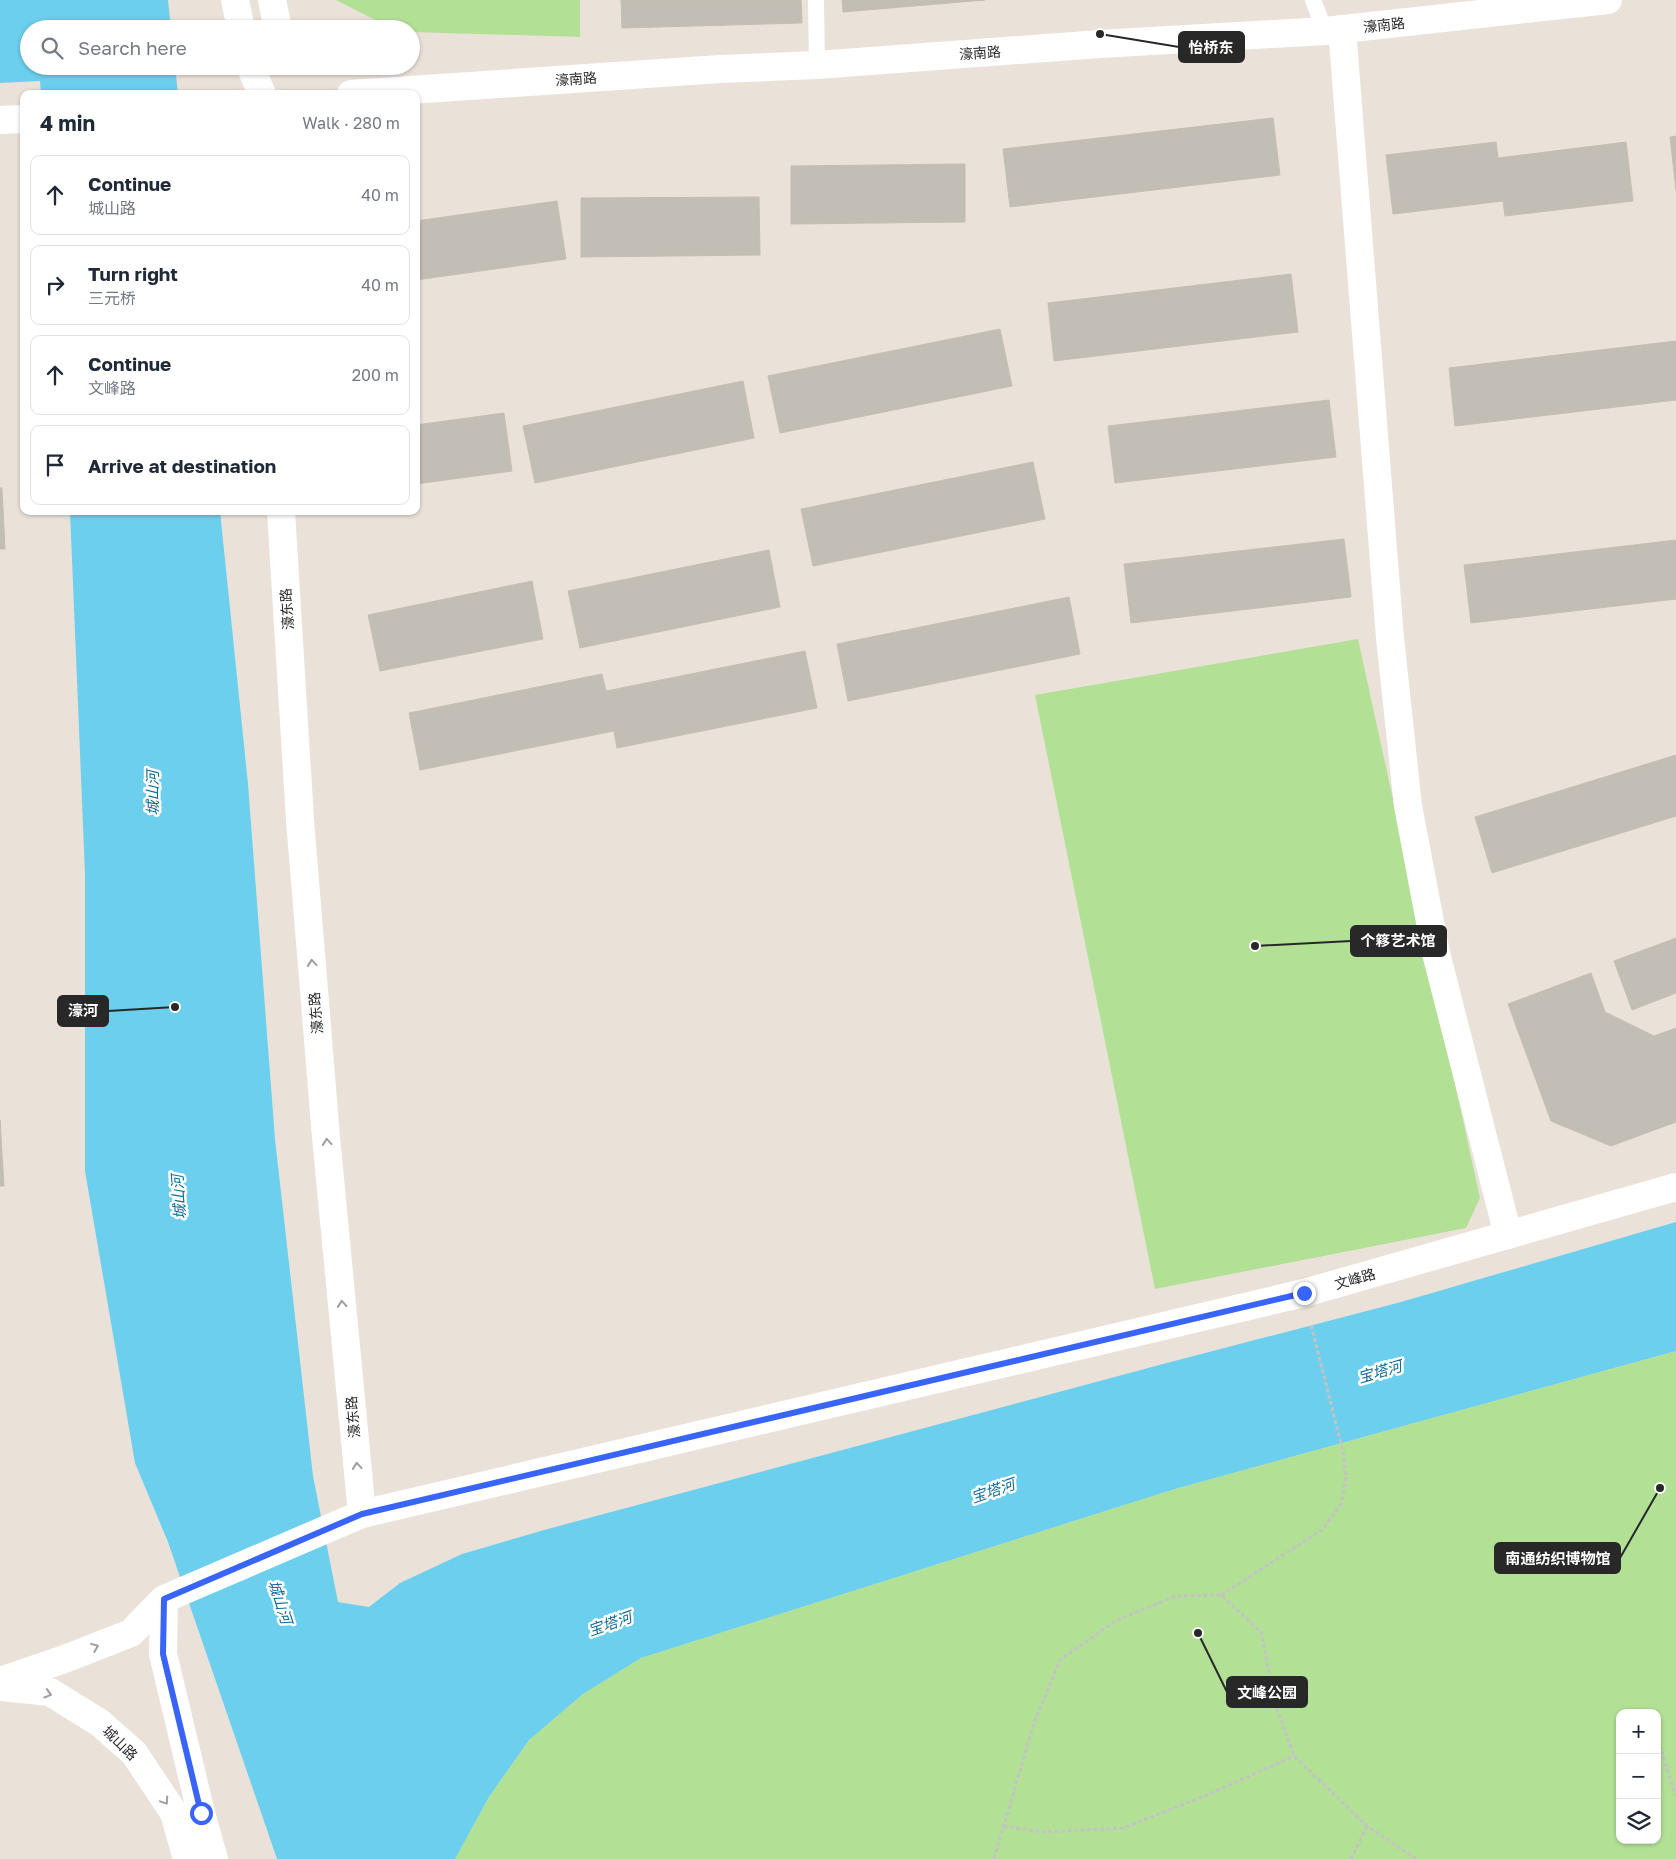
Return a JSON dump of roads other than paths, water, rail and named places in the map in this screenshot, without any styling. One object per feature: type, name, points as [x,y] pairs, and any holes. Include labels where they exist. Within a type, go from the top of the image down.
[{"type":"street","points":[[235,0],[238,20]]},
{"type":"street","points":[[272,0],[276,20]]},
{"type":"street","name":"濠南路","points":[[410,90],[1334,30],[1608,0]]},
{"type":"street","points":[[1334,30],[1390,638],[1408,806],[1436,953],[1508,1235]]},
{"type":"street","points":[[254,75],[262,90]]},
{"type":"street","points":[[265,90],[269,75]]},
{"type":"street","points":[[0,120],[20,119]]},
{"type":"street","name":"濠东路","points":[[281,515],[300,830],[326,1136],[362,1514]]},
{"type":"street","name":"文峰路","points":[[172,1596],[362,1514],[1304,1293],[1676,1187]]},
{"type":"street","points":[[0,1681],[62,1660],[131,1633],[172,1596]]},
{"type":"street","points":[[172,1596],[163,1654],[201,1813],[214,1859]]},
{"type":"street","name":"城山路","points":[[0,1687],[50,1692],[100,1723],[134,1753],[174,1813],[187,1859]]},
{"type":"lane","points":[[816,0],[818,65]]},
{"type":"lane","points":[[1313,0],[1334,30]]},
{"type":"water","points":[[0,0],[168,0],[170,20],[20,20],[20,75],[176,75],[178,90],[41,90],[40,81],[0,83]]},
{"type":"water","points":[[70,515],[220,515],[248,784],[275,1139],[313,1476],[338,1602],[369,1607],[400,1583],[462,1554],[544,1530],[1401,1302],[1676,1222],[1676,1351],[1175,1489],[641,1658],[583,1694],[529,1740],[489,1797],[455,1859],[277,1859],[168,1542],[135,1463],[85,1171],[85,874]]},
{"type":"place","name":"怡桥东","points":[[1100,34]]},
{"type":"place","name":"个簃艺术馆","points":[[1255,946]]},
{"type":"place","name":"濠河","points":[[175,1007]]},
{"type":"place","name":"南通纺织博物馆","points":[[1660,1488]]},
{"type":"place","name":"文峰公园","points":[[1198,1633]]},
{"type":"water label","name":"城山河","points":[[153,793]]},
{"type":"water label","name":"城山河","points":[[179,1197]]},
{"type":"water label","name":"宝塔河","points":[[1380,1372]]},
{"type":"water label","name":"宝塔河","points":[[993,1491]]},
{"type":"water label","name":"城山河","points":[[280,1602]]},
{"type":"water label","name":"宝塔河","points":[[610,1624]]}]
